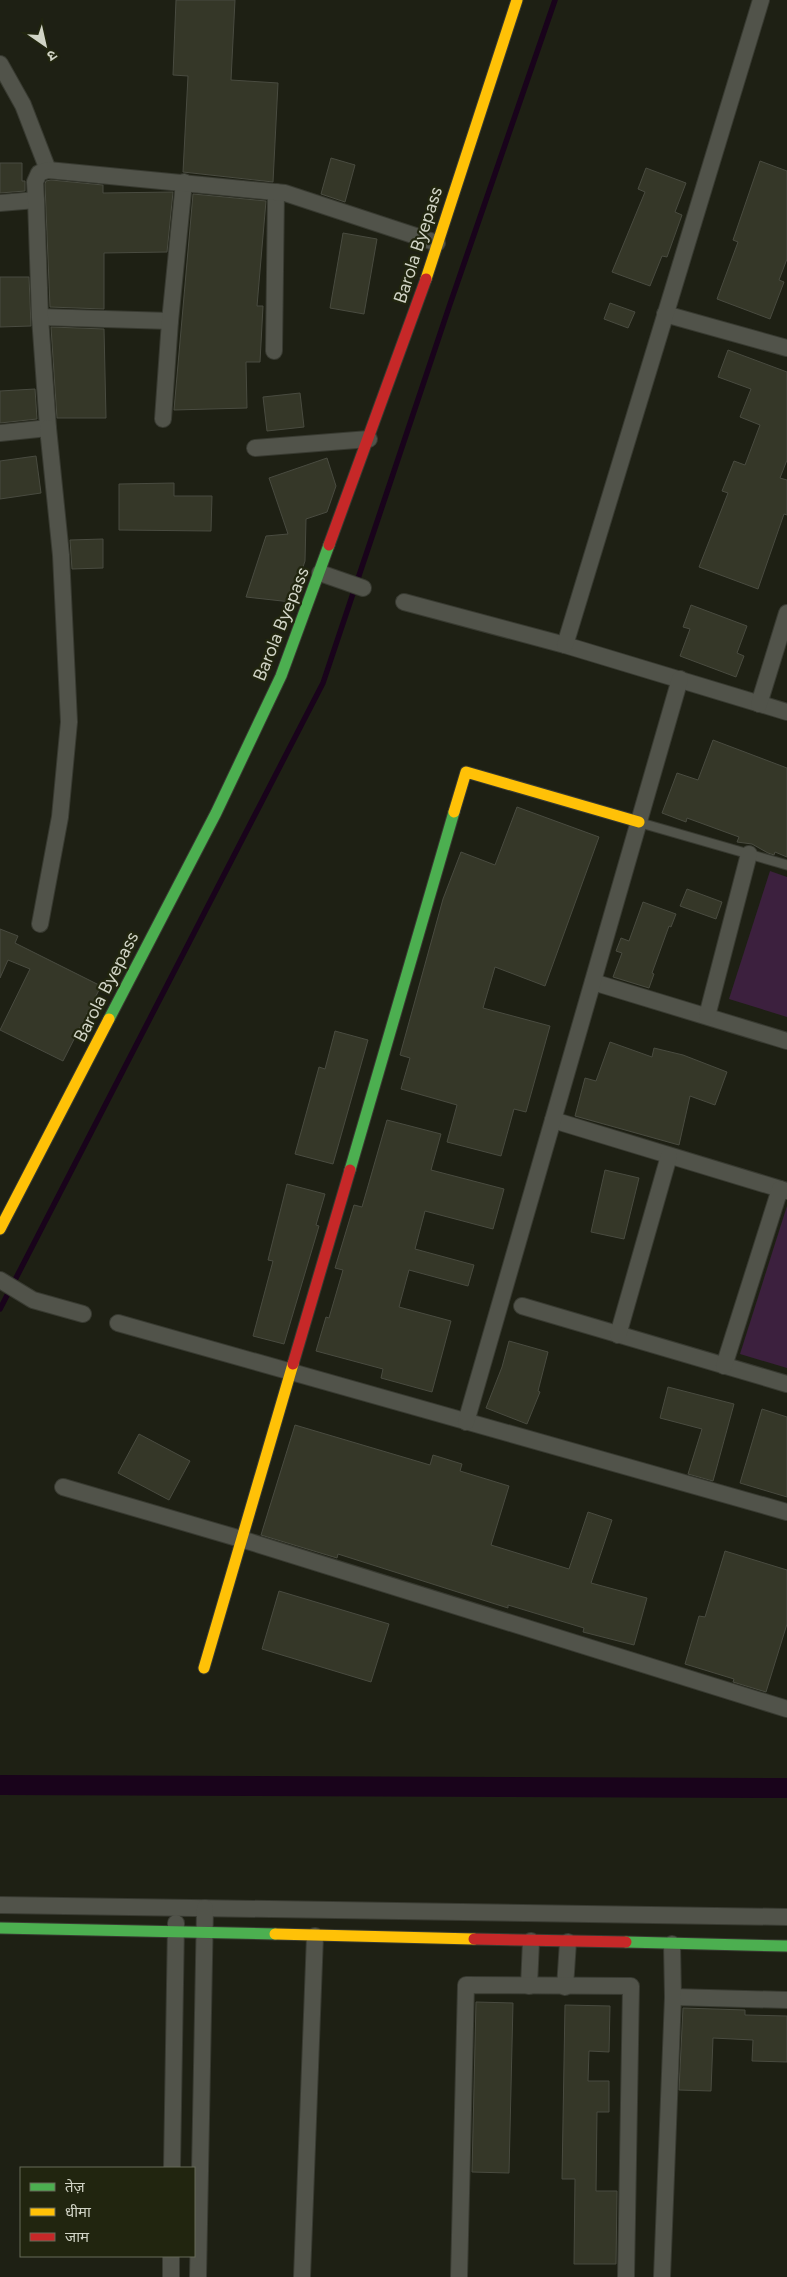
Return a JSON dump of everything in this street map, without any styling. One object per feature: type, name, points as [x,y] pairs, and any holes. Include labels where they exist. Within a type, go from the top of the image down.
[{"type":"street","name":"Barola Byepass","points":[[0,1229],[216,813],[280,676],[415,314],[517,0]]},
{"type":"street","points":[[565,645],[761,0]]},
{"type":"street","points":[[0,64],[23,105],[48,170]]},
{"type":"street","points":[[40,924],[60,817],[69,722],[61,555],[48,428],[40,317],[36,177],[48,170],[276,192],[350,213],[437,243]]},
{"type":"street","points":[[163,419],[170,321],[184,182]]},
{"type":"street","points":[[274,351],[276,192]]},
{"type":"street","points":[[0,203],[36,200]]},
{"type":"street","points":[[665,314],[787,348]]},
{"type":"street","points":[[40,317],[170,321]]},
{"type":"street","points":[[0,433],[48,428]]},
{"type":"street","points":[[255,448],[369,439]]},
{"type":"street","points":[[320,573],[363,588]]},
{"type":"street","points":[[404,602],[565,645],[787,712]]},
{"type":"street","points":[[759,704],[787,613]]},
{"type":"street","points":[[466,1422],[680,680]]},
{"type":"street","points":[[204,1668],[466,772],[639,822]]},
{"type":"street","points":[[707,1016],[749,854]]},
{"type":"street","points":[[593,982],[787,1041]]},
{"type":"street","points":[[553,1120],[784,1190],[724,1366]]},
{"type":"street","points":[[618,1335],[669,1156]]},
{"type":"street","points":[[0,1280],[33,1300],[83,1314]]},
{"type":"street","points":[[522,1306],[787,1384]]},
{"type":"street","points":[[118,1323],[787,1512]]},
{"type":"street","points":[[63,1487],[241,1539],[787,1709]]},
{"type":"street","points":[[0,1905],[787,1918]]},
{"type":"street","points":[[172,2167],[176,1908]]},
{"type":"street","points":[[198,2277],[205,1908]]},
{"type":"street","points":[[0,1928],[787,1946]]},
{"type":"street","points":[[302,2277],[315,1936]]},
{"type":"street","points":[[529,1986],[531,1941]]},
{"type":"street","points":[[565,1987],[568,1942]]},
{"type":"street","points":[[662,2277],[673,1997],[672,1944]]},
{"type":"street","points":[[459,2277],[466,1985],[632,1986],[626,2277]]},
{"type":"street","points":[[673,1997],[787,2000]]},
{"type":"street","points":[[171,2257],[171,2277]]},
{"type":"lane","points":[[639,822],[787,865]]},
{"type":"shaded area","points":[[770,871],[787,877],[787,1017],[729,999]]},
{"type":"shaded area","points":[[787,1206],[787,1368],[740,1354]]},
{"type":"building","points":[[176,0],[235,0],[231,80],[278,83],[273,182],[183,172],[188,76],[173,75]]},
{"type":"building","points":[[331,158],[355,165],[345,202],[321,194]]},
{"type":"building","points":[[760,161],[787,171],[787,259],[779,280],[784,282],[770,319],[717,299],[738,242],[733,240]]},
{"type":"building","points":[[0,163],[22,163],[22,181],[25,181],[25,191],[0,193]]},
{"type":"building","points":[[646,168],[686,183],[675,212],[682,215],[667,257],[662,256],[650,286],[612,272],[645,192],[638,189]]},
{"type":"building","points":[[46,181],[103,185],[103,193],[173,192],[167,252],[104,253],[104,309],[50,307],[45,184]]},
{"type":"building","points":[[193,194],[266,201],[257,306],[263,306],[260,362],[246,362],[247,408],[174,410]]},
{"type":"building","points":[[343,233],[377,239],[364,314],[330,308]]},
{"type":"building","points":[[0,277],[29,277],[31,326],[0,327]]},
{"type":"building","points":[[610,303],[635,312],[628,328],[604,319]]},
{"type":"building","points":[[51,327],[104,329],[106,418],[57,418]]},
{"type":"building","points":[[728,350],[787,372],[787,460],[780,478],[787,480],[787,515],[784,514],[758,589],[699,567],[728,493],[722,491],[734,461],[745,465],[760,425],[740,417],[751,389],[718,377]]},
{"type":"building","points":[[35,389],[37,419],[0,423],[0,391]]},
{"type":"building","points":[[300,393],[304,427],[267,431],[263,397]]},
{"type":"building","points":[[36,456],[41,493],[0,499],[0,461]]},
{"type":"building","points":[[327,458],[336,486],[327,512],[306,519],[305,561],[291,602],[246,597],[266,536],[288,534],[269,478]]},
{"type":"building","points":[[174,483],[174,496],[212,496],[211,531],[119,530],[119,484]]},
{"type":"building","points":[[103,539],[103,568],[72,569],[70,540]]},
{"type":"building","points":[[691,605],[747,626],[737,653],[744,656],[736,677],[680,656],[690,629],[683,627]]},
{"type":"building","points":[[713,740],[787,768],[787,857],[775,852],[774,855],[768,853],[752,844],[737,842],[739,837],[687,818],[686,822],[662,813],[677,773],[698,780]]},
{"type":"building","points":[[517,807],[599,837],[545,986],[495,967],[483,1008],[550,1026],[526,1112],[514,1109],[501,1156],[447,1142],[457,1105],[401,1089],[410,1058],[400,1055],[443,899],[461,852],[495,865]]},
{"type":"building","points":[[687,889],[722,902],[716,919],[680,906]]},
{"type":"building","points":[[643,902],[676,914],[671,927],[669,926],[652,973],[654,974],[649,988],[613,977],[622,953],[616,951],[621,938],[629,941]]},
{"type":"building","points":[[0,929],[18,936],[15,943],[101,986],[63,1061],[0,1030],[30,969],[8,960],[0,978]]},
{"type":"building","points":[[335,1031],[368,1040],[333,1164],[295,1154],[319,1067],[325,1069]]},
{"type":"building","points":[[610,1042],[652,1057],[654,1048],[683,1055],[727,1072],[715,1105],[690,1096],[679,1145],[575,1116],[585,1078],[596,1081]]},
{"type":"building","points":[[387,1120],[441,1134],[431,1170],[504,1189],[493,1229],[425,1211],[415,1249],[474,1265],[468,1286],[409,1270],[399,1307],[451,1321],[432,1392],[381,1378],[383,1369],[316,1351],[326,1317],[329,1318],[343,1270],[335,1268],[354,1205],[362,1207]]},
{"type":"building","points":[[605,1170],[639,1178],[624,1239],[591,1232]]},
{"type":"building","points":[[287,1184],[325,1194],[316,1225],[319,1226],[284,1344],[253,1336],[273,1261],[268,1260]]},
{"type":"building","points":[[509,1341],[548,1352],[538,1391],[540,1392],[527,1424],[486,1408],[502,1367]]},
{"type":"building","points":[[668,1387],[734,1404],[713,1481],[688,1474],[702,1429],[660,1418]]},
{"type":"building","points":[[762,1409],[787,1417],[787,1497],[740,1483]]},
{"type":"building","points":[[295,1425],[430,1465],[433,1455],[462,1464],[460,1471],[509,1486],[491,1545],[569,1569],[588,1512],[612,1520],[591,1583],[647,1598],[634,1645],[583,1632],[584,1628],[508,1605],[508,1608],[338,1554],[337,1558],[261,1535]]},
{"type":"building","points":[[139,1434],[190,1461],[169,1500],[118,1473]]},
{"type":"building","points":[[725,1551],[787,1570],[787,1624],[766,1692],[733,1682],[734,1679],[685,1664],[699,1616],[705,1617]]},
{"type":"building","points":[[279,1591],[389,1624],[371,1682],[262,1649]]},
{"type":"building","points":[[476,2002],[513,2003],[509,2173],[472,2172]]},
{"type":"building","points":[[565,2005],[610,2006],[609,2052],[589,2051],[588,2081],[609,2081],[609,2112],[597,2112],[596,2191],[617,2191],[616,2264],[574,2264],[575,2179],[562,2179]]},
{"type":"building","points":[[683,2008],[745,2010],[745,2015],[787,2016],[787,2062],[752,2061],[753,2040],[713,2038],[711,2091],[679,2090]]},
{"type":"waterway","points":[[0,1309],[323,683],[449,307],[555,0]]},
{"type":"waterway","points":[[0,1785],[787,1788]]},
{"type":"traffic: fast","points":[[109,1019],[216,813],[281,676],[329,545]]},
{"type":"traffic: fast","points":[[350,1170],[454,812]]},
{"type":"traffic: fast","points":[[0,1928],[275,1934]]},
{"type":"traffic: fast","points":[[626,1942],[787,1946]]},
{"type":"traffic: slow","points":[[426,279],[517,0]]},
{"type":"traffic: slow","points":[[454,812],[466,772],[639,822]]},
{"type":"traffic: slow","points":[[0,1229],[109,1019]]},
{"type":"traffic: slow","points":[[204,1668],[293,1364]]},
{"type":"traffic: slow","points":[[275,1934],[474,1939]]},
{"type":"traffic: jam","points":[[329,545],[426,279]]},
{"type":"traffic: jam","points":[[293,1364],[350,1170]]},
{"type":"traffic: jam","points":[[474,1939],[626,1942]]}]
